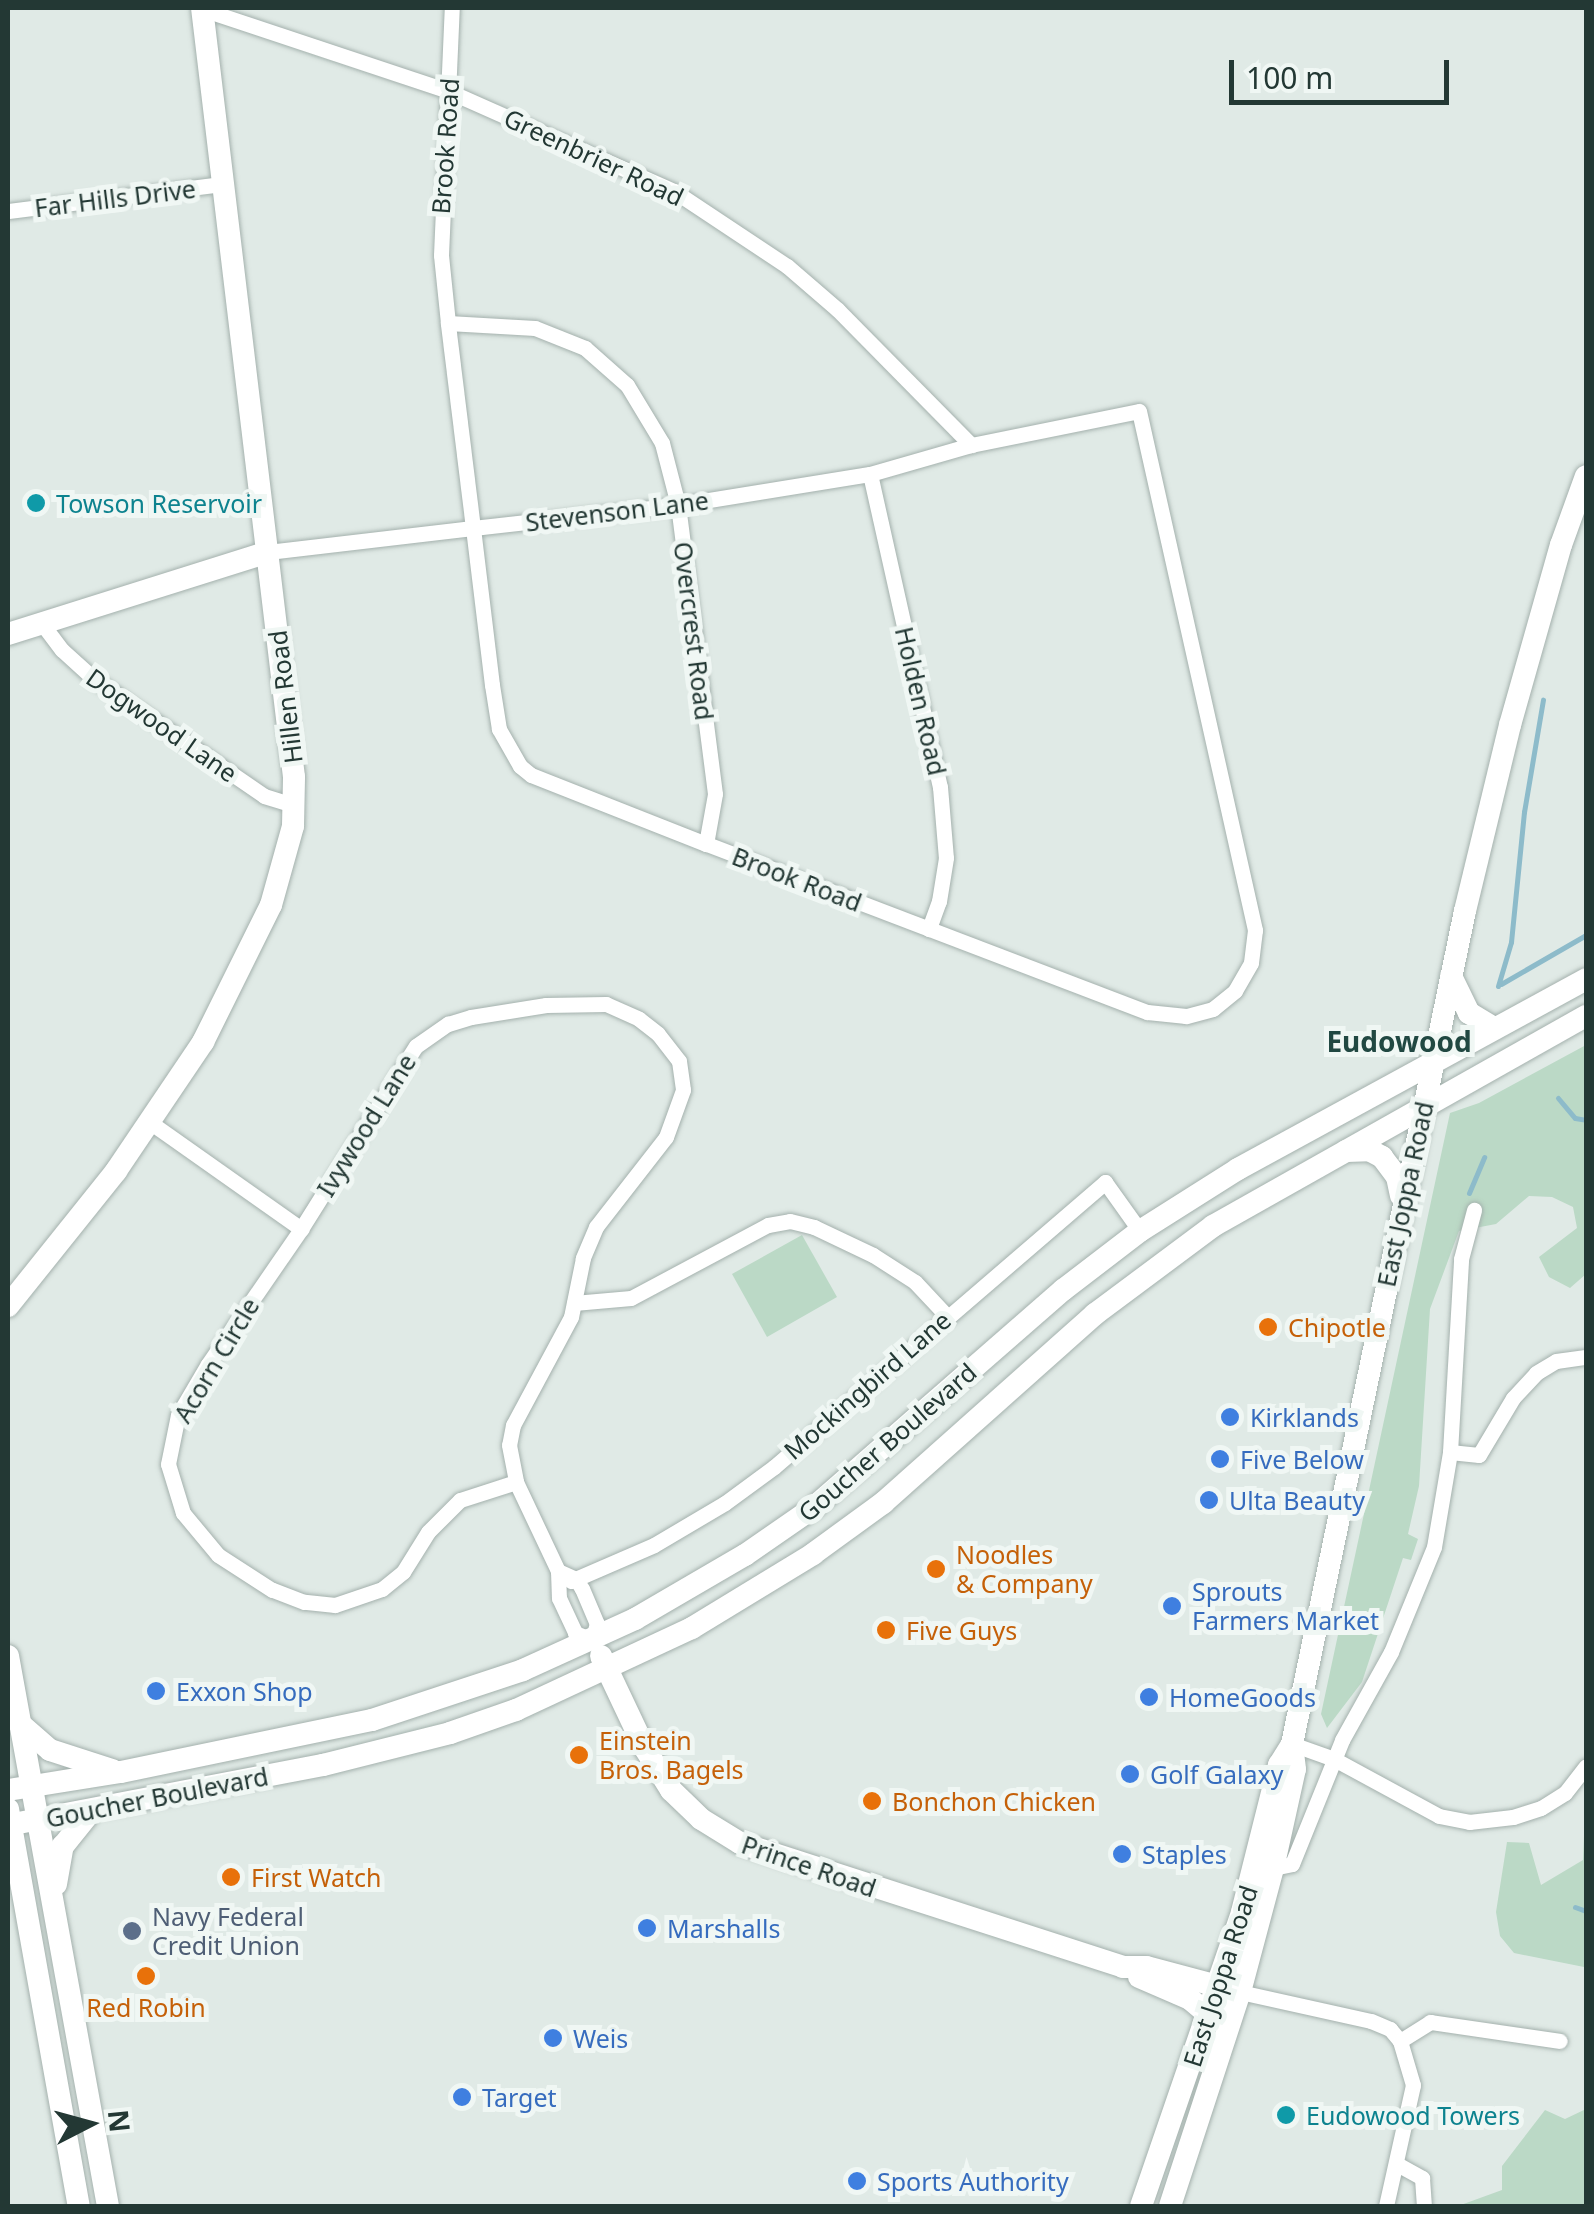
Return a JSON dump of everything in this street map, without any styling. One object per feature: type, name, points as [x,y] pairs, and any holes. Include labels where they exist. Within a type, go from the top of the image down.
[{"type":"main road","name":"Hillen Road","points":[[8,1306],[151,1123],[203,1042],[255,942],[284,866],[294,805],[268,552],[202,8]]},
{"type":"main road","name":"East Joppa Road","points":[[1142,2206],[1208,2014],[1229,1989],[1273,1868],[1295,1769],[1292,1744],[1450,976],[1510,725],[1561,545],[1586,476]]},
{"type":"main road","name":"Stevenson Lane","points":[[8,634],[268,552]]},
{"type":"main road","name":"Stevenson Lane","points":[[8,625],[96,605]]},
{"type":"main road","points":[[1450,976],[1470,1014],[1494,1028]]},
{"type":"main road","name":"Goucher Boulevard","points":[[8,1790],[120,1772],[390,1715],[508,1676],[592,1640],[711,1576],[813,1508],[1050,1301],[1140,1231],[1238,1169],[1586,979]]},
{"type":"main road","name":"Goucher Boulevard","points":[[8,1818],[38,1820],[412,1744],[516,1710],[704,1621],[883,1503],[1095,1314],[1169,1258],[1256,1199],[1586,1016]]},
{"type":"main road","points":[[1342,1151],[1369,1150],[1382,1156],[1397,1177],[1403,1203]]},
{"type":"main road","name":"Prince Road","points":[[592,1640],[657,1772],[684,1804],[718,1831],[767,1854],[1124,1967],[1190,1999],[1208,2014]]},
{"type":"main road","points":[[8,1656],[108,2206]]},
{"type":"main road","points":[[20,1723],[50,1750],[120,1772]]},
{"type":"main road","name":"East Joppa Road","points":[[1170,2206],[1229,1989],[1279,1765],[1292,1744]]},
{"type":"main road","points":[[54,1907],[63,1846],[92,1810]]},
{"type":"main road","points":[[8,1818],[14,1878],[79,2206]]},
{"type":"main road","name":"Prince Road","points":[[1124,1967],[1146,1967],[1229,1989]]},
{"type":"street","name":"Greenbrier Road","points":[[202,8],[448,92],[674,191],[759,247],[838,310],[971,445]]},
{"type":"street","name":"Brook Road","points":[[452,8],[440,239],[448,323],[499,730],[513,758],[532,775],[1040,974],[1170,1017],[1202,1013],[1223,1002],[1251,963],[1254,930],[1139,411]]},
{"type":"street","name":"Far Hills Drive","points":[[8,211],[222,184]]},
{"type":"street","name":"Overcrest Road","points":[[448,323],[536,328],[560,335],[607,364],[627,385],[662,443],[678,504],[715,794],[706,844]]},
{"type":"street","name":"Stevenson Lane","points":[[268,552],[678,504],[870,474],[971,445],[1139,411]]},
{"type":"street","name":"Holden Road","points":[[870,474],[940,787],[946,858],[940,901],[929,929]]},
{"type":"street","name":"Dogwood Lane","points":[[42,625],[94,678],[264,796],[294,805]]},
{"type":"street","name":"Ivywood Lane","points":[[301,1229],[401,1066],[428,1036],[448,1024],[490,1013],[606,1004],[639,1018],[658,1034],[678,1061],[684,1090],[666,1137],[596,1227],[582,1258],[574,1303]]},
{"type":"street","points":[[151,1123],[301,1229]]},
{"type":"street","name":"Mockingbird Lane","points":[[576,1579],[654,1546],[726,1503],[862,1394],[946,1314],[1106,1182],[1140,1231]]},
{"type":"street","name":"East Joppa Road","points":[[1273,1868],[1292,1864],[1334,1759],[1391,1652],[1428,1566],[1441,1520],[1450,1452],[1462,1259],[1474,1210]]},
{"type":"street","points":[[557,1579],[576,1579],[597,1624],[592,1640],[575,1633],[516,1482],[509,1445],[513,1425],[558,1346],[574,1303],[632,1298],[768,1225],[790,1221],[814,1227],[873,1255],[915,1282],[946,1314]]},
{"type":"street","name":"Acorn Circle","points":[[301,1229],[178,1416],[168,1464],[173,1490],[195,1532],[218,1555],[272,1590],[304,1602],[334,1605],[382,1589],[403,1572],[428,1532],[460,1500],[516,1482]]},
{"type":"street","points":[[1450,1452],[1479,1455],[1513,1398],[1536,1373],[1556,1361],[1586,1358]]},
{"type":"street","points":[[1292,1744],[1334,1759],[1420,1807],[1469,1822],[1513,1818],[1542,1808],[1565,1793],[1586,1766]]},
{"type":"street","points":[[1229,1989],[1371,2021],[1390,2029],[1400,2041],[1413,2085],[1386,2206]]},
{"type":"street","points":[[1400,2041],[1430,2022],[1560,2041]]},
{"type":"street","points":[[1397,2164],[1422,2178],[1424,2206]]},
{"type":"green space","points":[[1586,1045],[1586,1274],[1570,1288],[1549,1277],[1539,1257],[1577,1228],[1573,1207],[1552,1197],[1529,1196],[1496,1224],[1459,1231],[1430,1309],[1419,1486],[1408,1534],[1418,1539],[1411,1560],[1403,1558],[1362,1682],[1327,1728],[1321,1714],[1450,1113],[1479,1103]]},
{"type":"green space","points":[[802,1235],[837,1297],[767,1337],[732,1274]]},
{"type":"green space","points":[[1584,1836],[1586,1973],[1584,1967],[1514,1953],[1500,1936],[1496,1912],[1507,1842],[1529,1843],[1541,1885],[1583,1860]]},
{"type":"green space","points":[[1586,2109],[1586,2206],[1458,2206],[1502,2190],[1502,2166],[1545,2110],[1565,2119]]},
{"type":"waterway","points":[[1498,986],[1511,942],[1524,812],[1543,700]]},
{"type":"waterway","points":[[1501,984],[1586,935]]},
{"type":"waterway","points":[[1558,1098],[1575,1118],[1586,1120]]},
{"type":"waterway","points":[[1469,1193],[1484,1157]]},
{"type":"waterway","points":[[1575,1907],[1586,1911]]},
{"type":"place","name":"Towson Reservoir","points":[[36,503]]},
{"type":"place","name":"Chipotle","points":[[1268,1327]]},
{"type":"place","name":"Kirklands","points":[[1230,1417]]},
{"type":"place","name":"Five Below","points":[[1220,1459]]},
{"type":"place","name":"Ulta Beauty","points":[[1209,1500]]},
{"type":"place","name":"Noodles & Company","points":[[936,1569]]},
{"type":"place","name":"Sprouts Farmers Market","points":[[1172,1606]]},
{"type":"place","name":"Five Guys","points":[[886,1630]]},
{"type":"place","name":"Exxon Shop","points":[[156,1691]]},
{"type":"place","name":"HomeGoods","points":[[1149,1697]]},
{"type":"place","name":"Einstein Bros. Bagels","points":[[579,1755]]},
{"type":"place","name":"Golf Galaxy","points":[[1130,1774]]},
{"type":"place","name":"Bonchon Chicken","points":[[872,1801]]},
{"type":"place","name":"Staples","points":[[1122,1854]]},
{"type":"place","name":"First Watch","points":[[231,1877]]},
{"type":"place","name":"Marshalls","points":[[647,1928]]},
{"type":"place","name":"Navy Federal Credit Union","points":[[132,1931]]},
{"type":"place","name":"Red Robin","points":[[146,1976]]},
{"type":"place","name":"Weis","points":[[553,2038]]},
{"type":"place","name":"Target","points":[[462,2097]]},
{"type":"place","name":"Eudowood Towers","points":[[1286,2115]]},
{"type":"place","name":"Sports Authority","points":[[857,2181]]},
{"type":"district","name":"Eudowood","points":[[1399,1041]]}]
